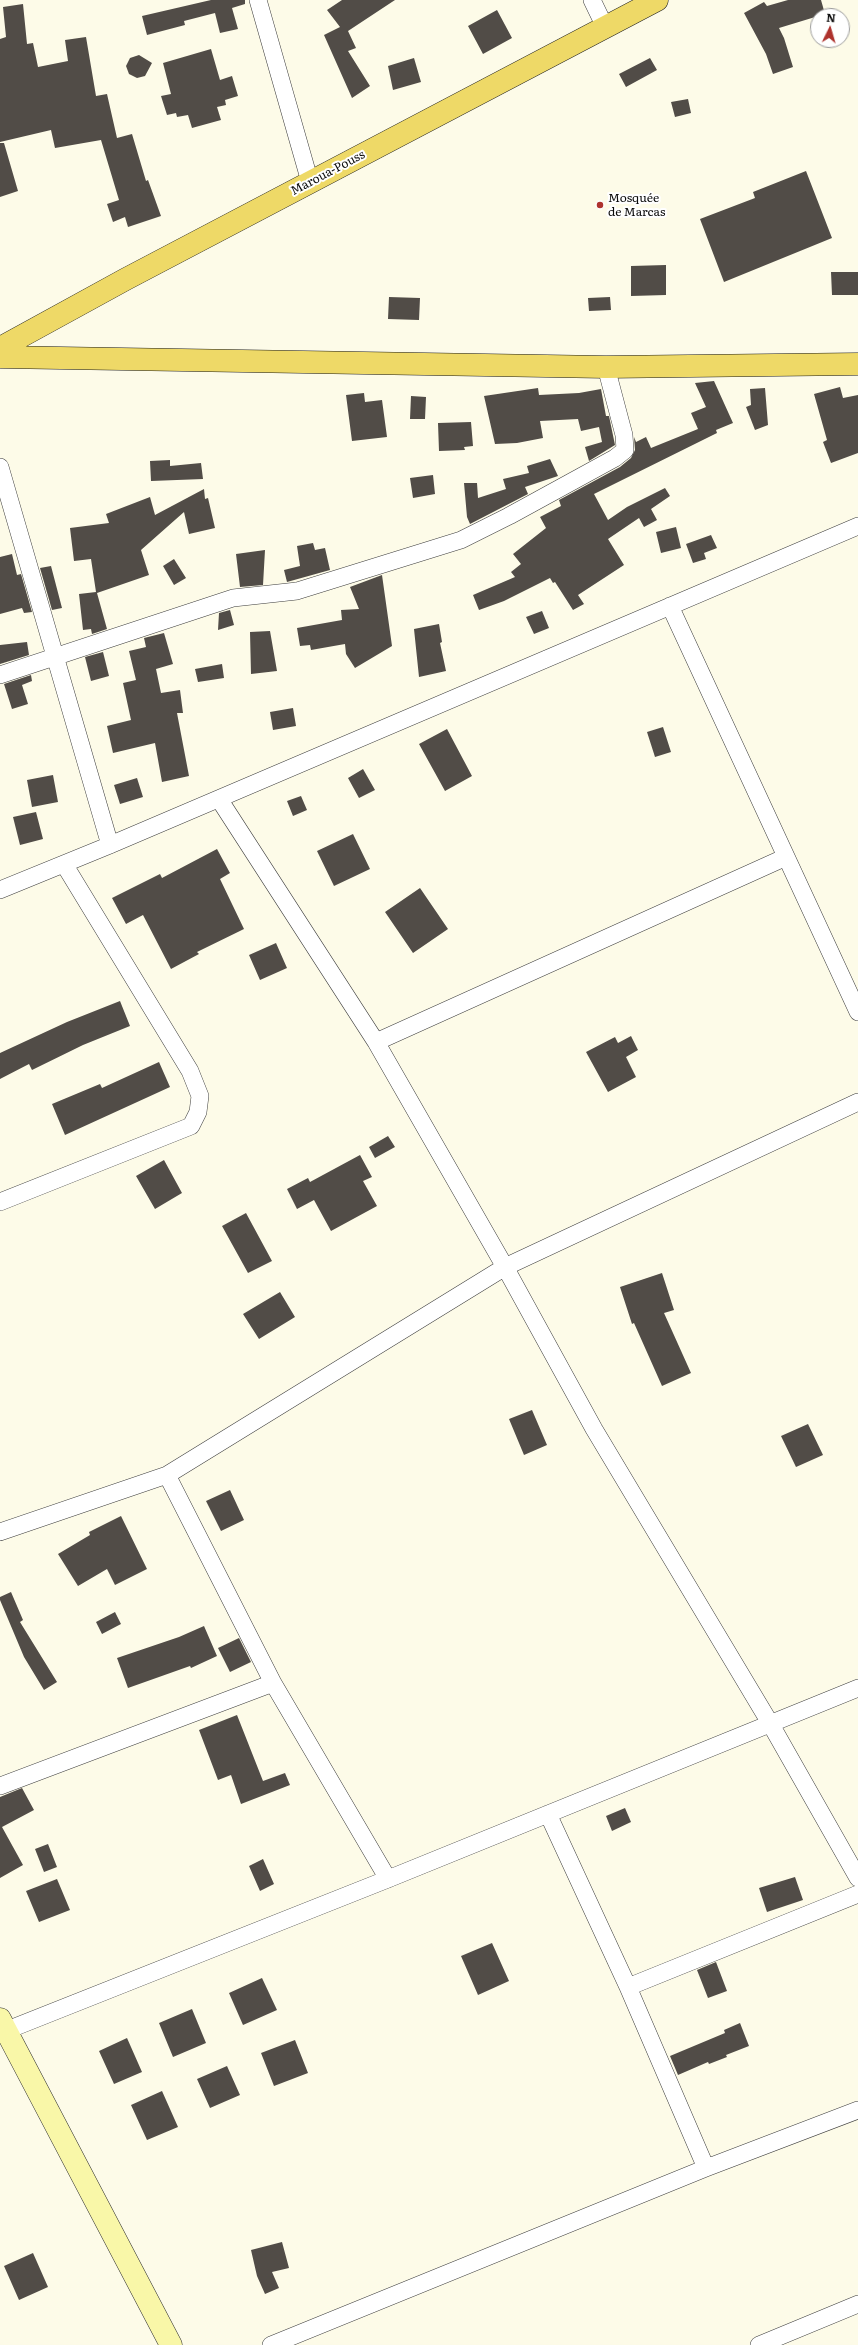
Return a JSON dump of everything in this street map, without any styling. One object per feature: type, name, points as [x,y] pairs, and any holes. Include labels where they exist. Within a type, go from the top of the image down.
[{"type":"main road","name":"Maroua-Pouss","points":[[0,348],[310,182],[657,0]]},
{"type":"main road","points":[[0,357],[606,367],[858,364]]},
{"type":"street","points":[[258,0],[310,182]]},
{"type":"street","points":[[592,0],[605,27]]},
{"type":"street","points":[[0,675],[56,658],[233,598],[297,591],[454,542],[509,516],[615,458],[625,450],[624,435],[606,367]]},
{"type":"street","points":[[0,466],[110,845]]},
{"type":"street","points":[[0,890],[219,799],[858,526]]},
{"type":"street","points":[[670,606],[858,1012]]},
{"type":"street","points":[[219,799],[376,1042],[505,1267],[594,1429],[770,1723],[858,1878]]},
{"type":"street","points":[[376,1042],[786,857]]},
{"type":"street","points":[[0,1202],[191,1126],[198,1112],[200,1096],[190,1071],[64,864]]},
{"type":"street","points":[[0,1532],[167,1475],[505,1267],[858,1102]]},
{"type":"street","points":[[167,1475],[273,1683],[388,1879]]},
{"type":"street","points":[[0,1786],[273,1683]]},
{"type":"street","points":[[171,2345],[2,2027],[388,1879],[858,1688]]},
{"type":"street","points":[[548,1814],[628,1987],[706,2168]]},
{"type":"street","points":[[628,1987],[858,1894]]},
{"type":"street","points":[[271,2345],[706,2168],[858,2110]]},
{"type":"street","points":[[759,2345],[858,2304]]},
{"type":"building","points":[[211,0],[245,0],[245,4],[232,8],[238,29],[220,33],[215,13],[184,21],[185,25],[147,35],[142,16]]},
{"type":"building","points":[[342,0],[395,0],[348,31],[356,48],[348,51],[370,86],[352,98],[324,35],[340,27],[327,10]]},
{"type":"building","points":[[788,0],[821,0],[823,8],[810,8],[810,19],[779,28],[784,38],[793,67],[773,74],[766,54],[744,13],[764,2],[767,6]]},
{"type":"building","points":[[23,4],[27,44],[33,43],[38,67],[68,61],[65,40],[86,37],[96,96],[107,94],[117,138],[132,134],[146,181],[148,180],[161,216],[128,227],[125,217],[113,222],[107,204],[119,200],[101,140],[55,148],[51,130],[0,142],[0,39],[6,37],[3,7]]},
{"type":"building","points":[[497,10],[512,38],[483,54],[468,26]]},
{"type":"building","points":[[211,49],[220,80],[232,76],[238,96],[225,100],[226,105],[217,107],[221,120],[192,128],[188,115],[177,117],[176,113],[167,115],[161,96],[171,94],[163,63]]},
{"type":"building","points":[[139,55],[152,63],[145,76],[137,78],[129,74],[126,66],[130,58]]},
{"type":"building","points":[[414,58],[421,82],[393,90],[388,66]]},
{"type":"building","points":[[650,58],[657,70],[626,87],[619,74]]},
{"type":"building","points":[[688,99],[691,113],[675,117],[671,102]]},
{"type":"building","points":[[0,143],[4,143],[18,191],[0,197]]},
{"type":"building","points":[[806,171],[832,238],[724,282],[700,219],[755,198],[753,192]]},
{"type":"building","points":[[666,265],[666,295],[631,296],[631,266]]},
{"type":"building","points":[[831,272],[858,272],[858,295],[832,295]]},
{"type":"building","points":[[389,297],[420,298],[419,320],[388,319]]},
{"type":"building","points":[[610,297],[611,310],[589,311],[588,298]]},
{"type":"building","points":[[714,381],[733,423],[716,430],[717,433],[594,494],[608,520],[627,507],[665,488],[670,496],[651,509],[657,520],[644,527],[639,518],[608,539],[624,565],[578,595],[584,604],[573,610],[555,582],[553,583],[550,578],[504,601],[479,610],[473,595],[515,577],[511,572],[521,564],[513,554],[546,528],[540,517],[561,506],[559,500],[620,467],[631,458],[635,450],[634,437],[636,442],[646,437],[651,448],[698,429],[691,413],[706,407],[695,383]]},
{"type":"building","points":[[840,387],[843,398],[858,395],[858,453],[831,463],[823,442],[827,440],[814,394]]},
{"type":"building","points":[[538,388],[539,395],[579,393],[601,389],[606,416],[609,416],[615,445],[589,461],[585,447],[602,442],[599,427],[581,431],[578,419],[540,421],[543,438],[517,443],[495,444],[484,396]]},
{"type":"building","points":[[765,388],[768,425],[755,430],[746,407],[751,405],[750,389]]},
{"type":"building","points":[[364,393],[365,402],[382,400],[387,437],[352,441],[346,395]]},
{"type":"building","points":[[411,396],[426,397],[425,419],[410,419]]},
{"type":"building","points":[[471,422],[473,446],[464,447],[465,450],[439,451],[438,423]]},
{"type":"building","points":[[550,459],[558,476],[525,487],[528,494],[470,524],[467,517],[464,483],[477,483],[478,498],[506,489],[503,479],[529,473],[527,466]]},
{"type":"building","points":[[170,460],[170,466],[201,463],[203,479],[151,481],[150,461]]},
{"type":"building","points":[[433,475],[435,494],[413,498],[410,478]]},
{"type":"building","points":[[204,489],[205,499],[208,498],[215,528],[189,534],[184,512],[141,550],[149,575],[97,593],[107,629],[92,634],[91,629],[83,630],[79,594],[96,592],[91,559],[74,561],[70,528],[109,523],[106,514],[150,497],[155,515]]},
{"type":"building","points":[[676,527],[681,548],[661,553],[656,532]]},
{"type":"building","points":[[711,535],[717,548],[704,553],[706,559],[693,563],[686,544]]},
{"type":"building","points":[[313,543],[315,550],[325,548],[330,570],[287,582],[284,570],[300,566],[297,546]]},
{"type":"building","points":[[265,550],[263,585],[240,587],[236,554]]},
{"type":"building","points":[[12,554],[17,575],[21,574],[32,612],[24,613],[22,608],[0,614],[0,557]]},
{"type":"building","points":[[174,559],[186,578],[174,585],[163,566]]},
{"type":"building","points":[[51,566],[62,608],[52,610],[40,568]]},
{"type":"building","points":[[382,575],[392,646],[355,668],[346,654],[345,644],[311,650],[310,645],[300,646],[297,628],[342,620],[341,610],[359,609],[350,587]]},
{"type":"building","points":[[230,610],[234,625],[218,630],[219,613]]},
{"type":"building","points":[[542,611],[549,628],[534,634],[526,617]]},
{"type":"building","points":[[439,624],[442,642],[440,643],[446,671],[419,677],[414,629]]},
{"type":"building","points":[[270,631],[277,671],[251,674],[250,632]]},
{"type":"building","points":[[164,633],[173,664],[156,669],[161,693],[180,690],[183,713],[177,713],[189,776],[162,782],[155,743],[113,753],[107,726],[131,720],[123,683],[136,680],[129,651],[146,647],[144,638]]},
{"type":"building","points":[[27,642],[29,655],[0,664],[0,645]]},
{"type":"building","points":[[103,652],[109,676],[91,681],[85,657]]},
{"type":"building","points":[[222,664],[224,678],[198,682],[195,669]]},
{"type":"building","points":[[31,675],[32,681],[22,685],[28,704],[12,709],[4,684]]},
{"type":"building","points":[[293,708],[296,726],[273,730],[270,712]]},
{"type":"building","points":[[663,727],[671,752],[655,757],[647,732]]},
{"type":"building","points":[[447,729],[472,776],[445,791],[419,744]]},
{"type":"building","points":[[363,769],[375,790],[359,798],[348,778]]},
{"type":"building","points":[[53,775],[58,802],[32,807],[27,780]]},
{"type":"building","points":[[137,778],[143,797],[120,804],[114,785]]},
{"type":"building","points":[[301,796],[307,810],[293,816],[287,801]]},
{"type":"building","points":[[36,812],[43,839],[20,845],[13,817]]},
{"type":"building","points":[[353,834],[370,869],[334,886],[317,851]]},
{"type":"building","points":[[217,849],[230,873],[220,879],[244,929],[197,952],[199,954],[171,969],[143,915],[126,924],[112,898],[160,874],[162,878]]},
{"type":"building","points":[[420,888],[448,929],[413,953],[385,912]]},
{"type":"building","points":[[276,943],[287,968],[260,980],[249,955]]},
{"type":"building","points":[[120,1001],[130,1026],[83,1045],[32,1070],[29,1064],[0,1079],[0,1053],[67,1022]]},
{"type":"building","points":[[631,1036],[638,1050],[626,1057],[636,1077],[608,1092],[586,1052],[615,1037],[618,1043]]},
{"type":"building","points":[[159,1062],[170,1087],[65,1135],[52,1104],[100,1084],[102,1088]]},
{"type":"building","points":[[388,1136],[395,1147],[375,1158],[369,1147]]},
{"type":"building","points":[[360,1155],[372,1177],[363,1181],[377,1206],[331,1231],[314,1200],[297,1209],[287,1189],[308,1178],[310,1182]]},
{"type":"building","points":[[164,1160],[182,1193],[155,1209],[136,1176]]},
{"type":"building","points":[[246,1213],[272,1261],[248,1273],[222,1226]]},
{"type":"building","points":[[662,1273],[674,1310],[664,1313],[691,1373],[662,1386],[634,1323],[632,1324],[620,1287]]},
{"type":"building","points":[[280,1292],[295,1317],[259,1339],[243,1314]]},
{"type":"building","points":[[532,1410],[547,1445],[524,1455],[509,1419]]},
{"type":"building","points":[[808,1424],[823,1455],[796,1467],[781,1436]]},
{"type":"building","points":[[230,1490],[244,1520],[221,1531],[206,1501]]},
{"type":"building","points":[[121,1516],[147,1569],[115,1585],[107,1569],[78,1586],[58,1554],[90,1535],[89,1532]]},
{"type":"building","points":[[11,1592],[23,1620],[20,1622],[57,1682],[44,1690],[24,1657],[0,1600],[0,1597]]},
{"type":"building","points":[[115,1612],[121,1624],[102,1634],[96,1622]]},
{"type":"building","points":[[204,1626],[217,1656],[191,1668],[190,1666],[128,1688],[117,1658],[179,1637]]},
{"type":"building","points":[[239,1638],[251,1662],[230,1672],[218,1648]]},
{"type":"building","points":[[237,1715],[263,1781],[285,1773],[290,1785],[241,1804],[231,1775],[218,1780],[199,1730]]},
{"type":"building","points":[[22,1788],[34,1810],[2,1827],[23,1865],[0,1878],[0,1797]]},
{"type":"building","points":[[625,1808],[631,1822],[612,1831],[606,1816]]},
{"type":"building","points":[[48,1844],[57,1867],[44,1872],[35,1849]]},
{"type":"building","points":[[263,1859],[274,1884],[260,1891],[249,1866]]},
{"type":"building","points":[[795,1877],[803,1900],[767,1912],[759,1888]]},
{"type":"building","points":[[57,1879],[70,1910],[39,1922],[26,1891]]},
{"type":"building","points":[[492,1943],[509,1981],[478,1995],[461,1956]]},
{"type":"building","points":[[716,1962],[727,1991],[708,1998],[697,1970]]},
{"type":"building","points":[[262,1978],[277,2010],[243,2025],[229,1993]]},
{"type":"building","points":[[192,2009],[206,2043],[173,2057],[159,2023]]},
{"type":"building","points":[[740,2023],[749,2046],[726,2055],[727,2057],[709,2064],[708,2062],[678,2075],[670,2056],[725,2033],[724,2030]]},
{"type":"building","points":[[127,2038],[142,2072],[114,2084],[99,2051]]},
{"type":"building","points":[[295,2040],[308,2073],[274,2086],[261,2053]]},
{"type":"building","points":[[227,2066],[240,2095],[210,2108],[197,2079]]},
{"type":"building","points":[[162,2091],[178,2127],[147,2140],[131,2105]]},
{"type":"building","points":[[282,2242],[289,2268],[272,2272],[279,2288],[265,2294],[257,2276],[251,2250]]},
{"type":"building","points":[[33,2253],[48,2287],[19,2300],[4,2266]]},
{"type":"place","name":"Mosquée de Marcas","points":[[600,205]]}]
